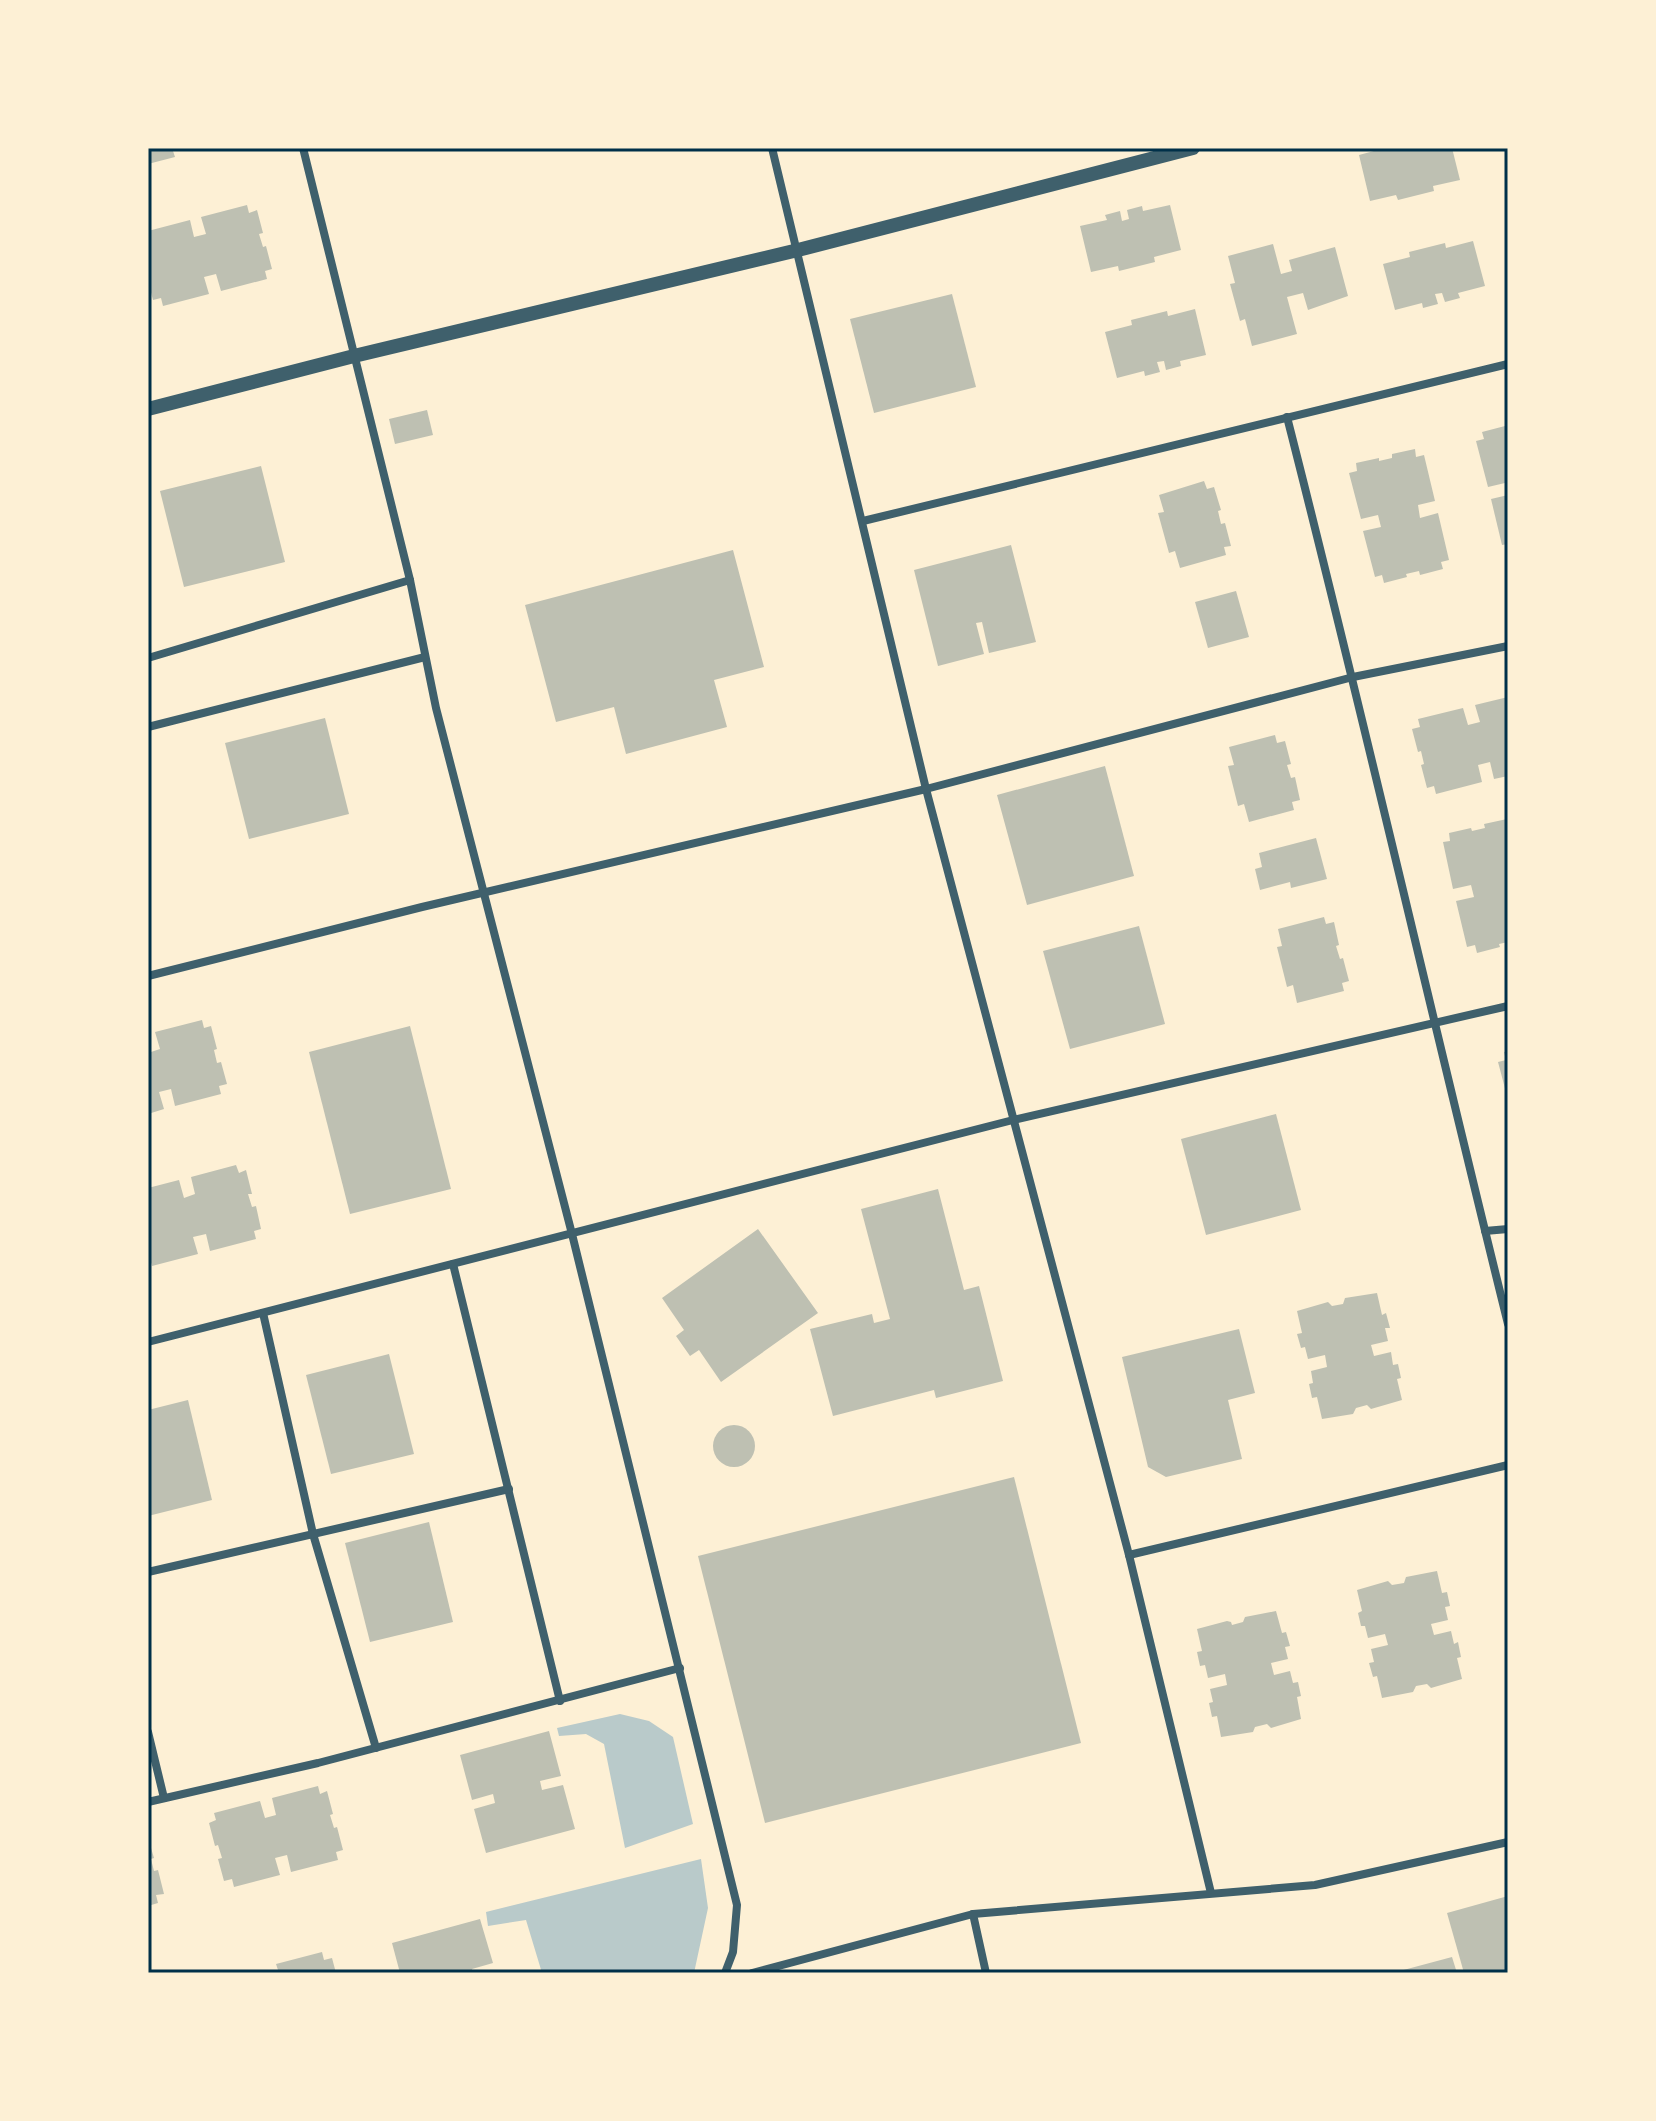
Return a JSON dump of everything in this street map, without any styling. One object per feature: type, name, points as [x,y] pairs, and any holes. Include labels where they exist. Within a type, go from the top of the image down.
[{"type":"street","points":[[303,148],[410,580],[425,657],[482,892],[572,1234],[737,1905],[733,1952],[725,1973]]},
{"type":"street","points":[[772,148],[926,789],[1129,1555],[1211,1893]]},
{"type":"street","points":[[148,409],[354,356],[798,250],[1193,148]]},
{"type":"street","points":[[863,521],[1508,364]]},
{"type":"street","points":[[1287,417],[1353,677],[1508,1324]]},
{"type":"street","points":[[148,658],[410,580]]},
{"type":"street","points":[[148,976],[482,892],[926,789],[1353,677],[1508,646]]},
{"type":"street","points":[[148,727],[425,657]]},
{"type":"street","points":[[148,1342],[1013,1120],[1508,1006]]},
{"type":"street","points":[[1485,1231],[1508,1229]]},
{"type":"street","points":[[453,1264],[560,1701]]},
{"type":"street","points":[[263,1313],[313,1534],[376,1748]]},
{"type":"street","points":[[1129,1555],[1508,1465]]},
{"type":"street","points":[[148,1572],[509,1489]]},
{"type":"street","points":[[148,1802],[376,1748],[680,1668]]},
{"type":"street","points":[[148,1732],[164,1798]]},
{"type":"street","points":[[752,1973],[973,1914],[1315,1885],[1508,1842]]},
{"type":"street","points":[[973,1914],[986,1973]]},
{"type":"shaded area","points":[[620,1714],[649,1721],[673,1737],[693,1824],[625,1848],[604,1744],[586,1734],[559,1736],[557,1728]]},
{"type":"shaded area","points":[[701,1859],[708,1908],[694,1973],[542,1973],[526,1920],[488,1926],[486,1912]]},
{"type":"building","points":[[148,148],[172,148],[175,157],[148,164]]},
{"type":"building","points":[[1385,148],[1452,148],[1460,180],[1433,186],[1434,191],[1398,200],[1396,195],[1370,201],[1359,155]]},
{"type":"building","points":[[247,205],[249,213],[257,210],[263,233],[259,234],[272,269],[265,271],[267,279],[221,291],[216,274],[204,277],[209,294],[163,306],[161,298],[153,300],[148,281],[151,277],[148,231],[190,220],[194,237],[206,234],[201,217]]},
{"type":"building","points":[[1170,205],[1181,250],[1154,257],[1155,262],[1119,271],[1118,266],[1091,272],[1080,226],[1107,220],[1105,215],[1120,211],[1122,221],[1129,219],[1127,210],[1142,206],[1143,211]]},
{"type":"building","points":[[1473,241],[1485,286],[1458,293],[1460,298],[1445,302],[1442,293],[1435,294],[1438,304],[1423,308],[1422,303],[1395,310],[1383,264],[1410,257],[1409,252],[1445,243],[1446,248]]},
{"type":"building","points":[[1273,244],[1281,274],[1292,271],[1289,260],[1335,247],[1348,296],[1308,310],[1303,293],[1287,297],[1297,334],[1252,346],[1245,319],[1240,321],[1230,284],[1235,283],[1228,256]]},
{"type":"building","points":[[952,294],[976,387],[874,413],[850,319]]},
{"type":"building","points":[[1195,309],[1206,355],[1180,361],[1181,366],[1166,370],[1164,361],[1157,362],[1160,372],[1145,376],[1144,371],[1117,378],[1105,332],[1132,325],[1131,320],[1167,311],[1168,316]]},
{"type":"building","points":[[427,410],[433,435],[395,444],[389,419]]},
{"type":"building","points":[[1505,426],[1508,429],[1507,490],[1505,483],[1488,487],[1476,441],[1484,439],[1482,432]]},
{"type":"building","points":[[1415,449],[1416,457],[1424,455],[1435,501],[1418,505],[1420,518],[1438,513],[1449,560],[1441,562],[1443,569],[1420,575],[1419,571],[1406,574],[1407,577],[1384,583],[1382,575],[1375,577],[1363,531],[1381,527],[1378,515],[1361,519],[1349,473],[1357,471],[1356,463],[1392,458],[1392,454]]},
{"type":"building","points":[[261,466],[285,562],[184,587],[160,491]]},
{"type":"building","points":[[1204,481],[1207,489],[1214,487],[1221,510],[1218,511],[1221,524],[1225,523],[1231,546],[1224,547],[1226,555],[1180,568],[1175,551],[1169,553],[1158,513],[1164,512],[1159,495]]},
{"type":"building","points":[[1508,495],[1508,544],[1502,545],[1491,499]]},
{"type":"building","points":[[1011,545],[1036,642],[989,653],[982,622],[976,623],[984,654],[938,666],[914,570]]},
{"type":"building","points":[[733,550],[764,667],[714,680],[727,727],[626,754],[614,707],[556,722],[525,605]]},
{"type":"building","points":[[1236,591],[1249,637],[1208,648],[1195,602]]},
{"type":"building","points":[[1508,697],[1508,776],[1494,779],[1490,762],[1478,765],[1482,782],[1436,794],[1434,786],[1427,788],[1421,751],[1418,752],[1412,729],[1420,727],[1418,719],[1463,708],[1468,725],[1480,722],[1475,705]]},
{"type":"building","points":[[325,718],[349,814],[249,839],[225,743]]},
{"type":"building","points":[[1275,735],[1277,743],[1285,741],[1291,764],[1287,765],[1291,778],[1295,777],[1300,800],[1292,802],[1294,810],[1249,822],[1244,804],[1238,806],[1228,766],[1234,765],[1229,747]]},
{"type":"building","points":[[1105,766],[1134,876],[1027,905],[997,795]]},
{"type":"building","points":[[1507,819],[1508,942],[1477,953],[1475,945],[1467,947],[1456,901],[1474,897],[1471,885],[1453,889],[1443,842],[1450,841],[1449,833],[1485,828],[1484,824]]},
{"type":"building","points":[[1316,838],[1327,879],[1291,888],[1290,882],[1260,890],[1255,869],[1262,867],[1259,853]]},
{"type":"building","points":[[1324,917],[1326,924],[1334,922],[1339,945],[1336,946],[1349,981],[1342,983],[1344,991],[1297,1003],[1293,985],[1287,987],[1277,947],[1282,946],[1278,929]]},
{"type":"building","points":[[1139,926],[1165,1024],[1070,1049],[1043,951]]},
{"type":"building","points":[[202,1020],[204,1028],[211,1026],[217,1063],[221,1062],[227,1084],[219,1086],[221,1094],[175,1106],[171,1089],[159,1092],[164,1109],[148,1114],[148,1053],[160,1049],[155,1032]]},
{"type":"building","points":[[410,1026],[451,1189],[350,1214],[309,1052]]},
{"type":"building","points":[[1508,1051],[1507,1096],[1498,1062],[1506,1060],[1504,1052]]},
{"type":"building","points":[[1276,1114],[1301,1210],[1206,1235],[1181,1139]]},
{"type":"building","points":[[236,1165],[239,1173],[246,1170],[252,1194],[248,1194],[252,1207],[256,1206],[261,1229],[254,1231],[256,1239],[210,1251],[206,1234],[193,1237],[198,1254],[152,1266],[148,1259],[148,1188],[179,1180],[184,1198],[195,1194],[191,1177]]},
{"type":"building","points":[[938,1189],[964,1290],[979,1286],[1003,1381],[936,1398],[934,1390],[833,1416],[810,1329],[872,1314],[874,1323],[890,1319],[861,1209]]},
{"type":"building","points":[[758,1229],[818,1313],[721,1382],[699,1350],[690,1356],[676,1336],[684,1330],[662,1298]]},
{"type":"building","points":[[1377,1293],[1382,1315],[1386,1313],[1390,1328],[1385,1328],[1388,1341],[1371,1345],[1374,1356],[1391,1352],[1393,1365],[1398,1364],[1401,1378],[1397,1379],[1402,1400],[1371,1409],[1367,1405],[1356,1408],[1353,1414],[1322,1419],[1317,1397],[1312,1398],[1309,1384],[1313,1383],[1311,1371],[1327,1367],[1325,1355],[1308,1359],[1305,1347],[1301,1348],[1297,1334],[1302,1333],[1297,1311],[1328,1302],[1332,1306],[1343,1304],[1345,1298]]},
{"type":"building","points":[[1239,1329],[1255,1393],[1228,1400],[1242,1459],[1166,1477],[1148,1467],[1122,1357]]},
{"type":"building","points":[[389,1354],[414,1454],[331,1474],[306,1375]]},
{"type":"building","points":[[188,1400],[212,1500],[148,1516],[148,1410]]},
{"type":"building","points":[[734,1425],[749,1431],[755,1446],[749,1461],[734,1467],[719,1461],[713,1446],[719,1431]]},
{"type":"building","points":[[1014,1477],[1081,1743],[765,1823],[698,1556]]},
{"type":"building","points":[[429,1522],[453,1622],[370,1642],[345,1543]]},
{"type":"building","points":[[1437,1571],[1442,1593],[1447,1592],[1450,1606],[1445,1607],[1448,1620],[1431,1624],[1434,1635],[1451,1631],[1454,1644],[1458,1642],[1461,1657],[1457,1658],[1462,1679],[1431,1688],[1427,1684],[1416,1686],[1413,1692],[1382,1698],[1377,1676],[1373,1677],[1369,1663],[1374,1662],[1371,1649],[1388,1645],[1385,1634],[1368,1638],[1365,1626],[1361,1626],[1358,1613],[1362,1611],[1357,1590],[1388,1581],[1392,1585],[1404,1583],[1406,1577]]},
{"type":"building","points":[[1276,1611],[1282,1633],[1286,1632],[1290,1646],[1285,1647],[1288,1659],[1271,1663],[1274,1675],[1290,1671],[1293,1683],[1298,1682],[1301,1719],[1271,1728],[1267,1724],[1255,1727],[1253,1732],[1221,1737],[1217,1716],[1212,1717],[1209,1703],[1213,1702],[1210,1689],[1227,1685],[1225,1674],[1208,1678],[1205,1665],[1200,1666],[1197,1652],[1202,1651],[1197,1629],[1227,1621],[1232,1625],[1243,1622],[1245,1617]]},
{"type":"building","points":[[549,1731],[561,1776],[540,1781],[542,1790],[563,1785],[575,1829],[486,1853],[474,1809],[495,1803],[493,1794],[472,1800],[460,1755]]},
{"type":"building","points":[[318,1786],[320,1794],[327,1791],[333,1814],[330,1815],[334,1828],[337,1827],[343,1850],[336,1852],[338,1860],[291,1872],[287,1855],[275,1858],[280,1875],[234,1887],[232,1879],[224,1881],[218,1859],[222,1858],[209,1823],[216,1820],[214,1813],[260,1801],[265,1818],[276,1815],[272,1798]]},
{"type":"building","points":[[148,1838],[154,1871],[158,1870],[164,1894],[156,1895],[158,1903],[148,1906]]},
{"type":"building","points":[[1508,1896],[1508,1973],[1464,1973],[1447,1913]]},
{"type":"building","points":[[480,1919],[493,1963],[472,1969],[473,1973],[400,1973],[392,1943]]},
{"type":"building","points":[[322,1952],[324,1960],[332,1958],[336,1973],[279,1973],[276,1964]]},
{"type":"building","points":[[1452,1957],[1457,1973],[1396,1973],[1396,1972]]}]
